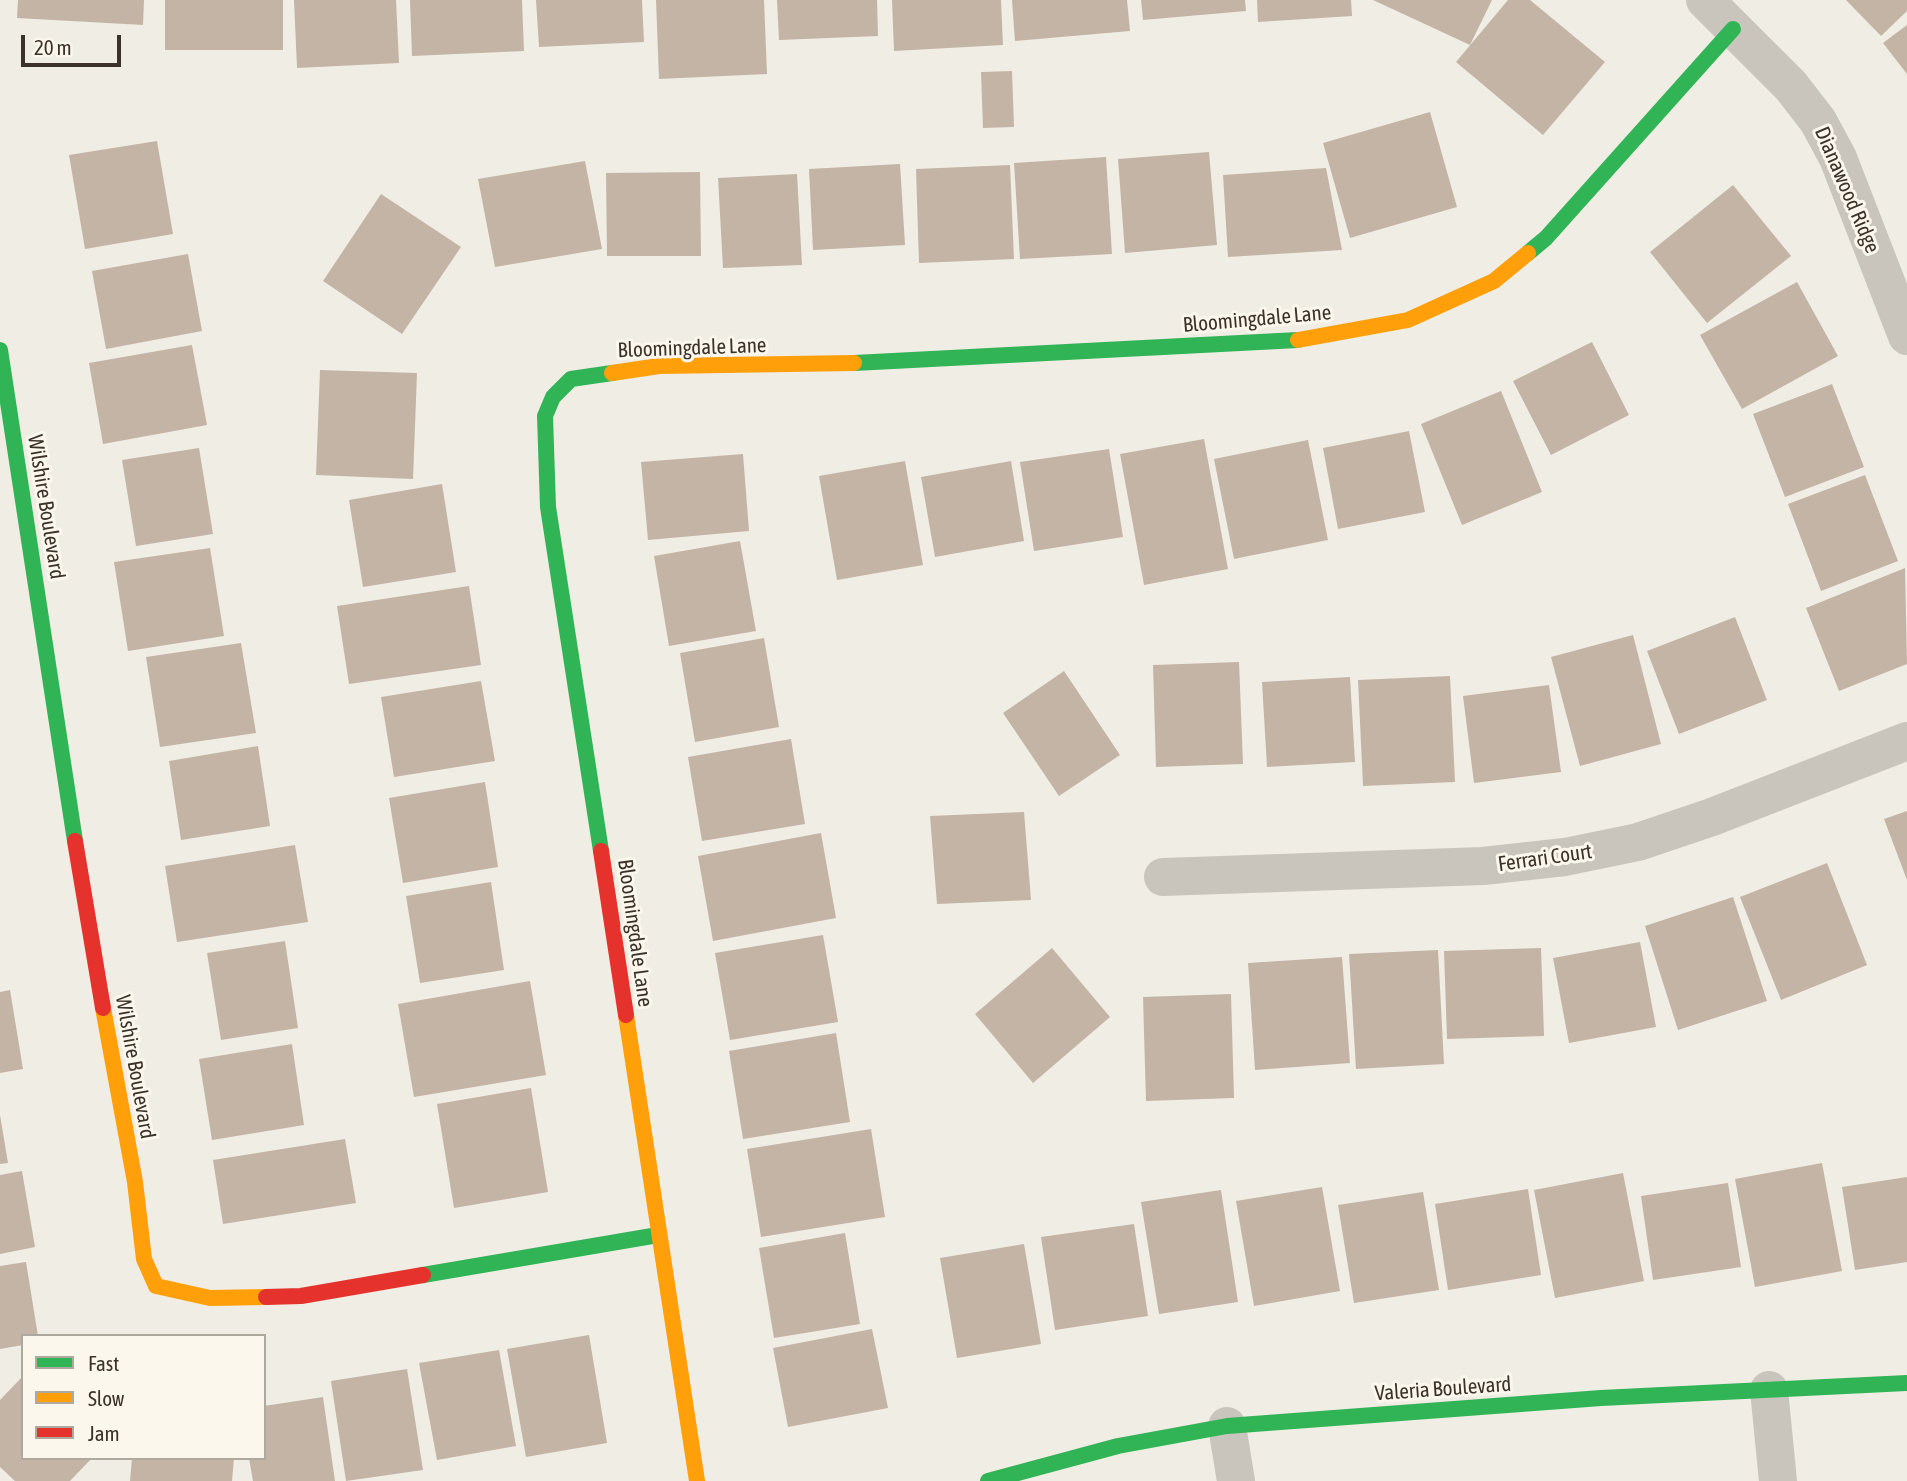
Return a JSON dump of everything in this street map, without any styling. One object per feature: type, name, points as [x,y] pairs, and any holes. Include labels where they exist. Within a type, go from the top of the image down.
[{"type":"street","name":"Dianawood Ridge","points":[[1704,0],[1791,86],[1818,121],[1838,158],[1907,336]]},
{"type":"street","name":"Bloomingdale Lane","points":[[697,1481],[548,508],[545,416],[553,397],[571,379],[659,366],[904,363],[1055,351],[1228,345],[1319,338],[1408,320],[1494,281],[1546,238],[1733,29]]},
{"type":"street","name":"Wilshire Boulevard","points":[[0,350],[89,933],[135,1182],[145,1259],[156,1286],[210,1298],[301,1296],[658,1235]]},
{"type":"street","name":"Ferrari Court","points":[[1163,877],[1483,866],[1565,857],[1638,842],[1712,817],[1907,741]]},
{"type":"street","name":"Valeria Boulevard","points":[[988,1481],[1118,1446],[1227,1426],[1601,1398],[1907,1383]]},
{"type":"street","points":[[1769,1390],[1778,1481]]},
{"type":"street","points":[[1227,1426],[1236,1481]]},
{"type":"building","points":[[18,0],[144,0],[143,25],[17,18]]},
{"type":"building","points":[[165,0],[283,0],[283,50],[165,50]]},
{"type":"building","points":[[294,0],[396,0],[399,63],[297,68]]},
{"type":"building","points":[[410,0],[522,0],[524,51],[412,56]]},
{"type":"building","points":[[536,0],[642,0],[644,42],[539,47]]},
{"type":"building","points":[[656,0],[764,0],[767,74],[659,79]]},
{"type":"building","points":[[777,0],[877,0],[878,36],[779,40]]},
{"type":"building","points":[[892,0],[1001,0],[1003,45],[894,51]]},
{"type":"building","points":[[1012,0],[1127,0],[1130,31],[1015,41]]},
{"type":"building","points":[[1141,0],[1245,0],[1246,11],[1143,20]]},
{"type":"building","points":[[1257,0],[1351,0],[1352,16],[1258,22]]},
{"type":"building","points":[[1373,0],[1492,0],[1470,45]]},
{"type":"building","points":[[1508,0],[1530,0],[1605,62],[1543,135],[1456,62]]},
{"type":"building","points":[[1846,0],[1907,0],[1907,11],[1881,36]]},
{"type":"building","points":[[1907,25],[1907,74],[1883,43]]},
{"type":"building","points":[[1012,71],[1014,127],[983,128],[981,72]]},
{"type":"building","points":[[1430,112],[1457,207],[1350,238],[1323,143]]},
{"type":"building","points":[[157,141],[173,234],[85,249],[69,155]]},
{"type":"building","points":[[1209,152],[1217,245],[1125,253],[1118,159]]},
{"type":"building","points":[[1106,157],[1112,254],[1020,259],[1014,163]]},
{"type":"building","points":[[585,161],[602,249],[495,267],[478,179]]},
{"type":"building","points":[[900,164],[905,245],[813,250],[809,169]]},
{"type":"building","points":[[1010,165],[1014,259],[919,263],[916,169]]},
{"type":"building","points":[[1326,168],[1342,250],[1228,257],[1223,175]]},
{"type":"building","points":[[700,172],[701,256],[607,256],[606,173]]},
{"type":"building","points":[[797,174],[802,265],[723,268],[718,178]]},
{"type":"building","points":[[1733,185],[1791,256],[1707,323],[1650,252]]},
{"type":"building","points":[[381,194],[461,247],[402,334],[323,281]]},
{"type":"building","points":[[188,254],[202,331],[106,349],[92,271]]},
{"type":"building","points":[[1797,282],[1838,356],[1742,409],[1700,335]]},
{"type":"building","points":[[1592,342],[1629,415],[1551,455],[1513,381]]},
{"type":"building","points":[[192,345],[207,425],[103,444],[89,363]]},
{"type":"building","points":[[320,370],[417,373],[413,479],[316,475]]},
{"type":"building","points":[[1832,384],[1864,467],[1785,497],[1753,414]]},
{"type":"building","points":[[1501,391],[1542,492],[1462,525],[1421,424]]},
{"type":"building","points":[[1409,431],[1425,512],[1338,529],[1323,448]]},
{"type":"building","points":[[1204,439],[1228,569],[1144,585],[1120,454]]},
{"type":"building","points":[[1308,440],[1328,540],[1234,559],[1214,459]]},
{"type":"building","points":[[199,448],[213,534],[136,546],[122,460]]},
{"type":"building","points":[[1109,449],[1123,537],[1034,551],[1020,462]]},
{"type":"building","points":[[743,454],[749,531],[648,540],[641,462]]},
{"type":"building","points":[[905,461],[923,565],[837,580],[819,476]]},
{"type":"building","points":[[1011,461],[1024,541],[935,557],[921,477]]},
{"type":"building","points":[[1865,475],[1898,561],[1821,591],[1788,504]]},
{"type":"building","points":[[442,484],[456,572],[363,587],[349,500]]},
{"type":"building","points":[[740,541],[756,631],[669,646],[654,556]]},
{"type":"building","points":[[210,548],[224,636],[128,651],[114,562]]},
{"type":"building","points":[[1905,568],[1907,664],[1839,691],[1806,608]]},
{"type":"building","points":[[469,586],[481,665],[349,684],[337,606]]},
{"type":"building","points":[[1735,617],[1767,700],[1679,734],[1647,651]]},
{"type":"building","points":[[1633,635],[1661,744],[1580,766],[1551,657]]},
{"type":"building","points":[[764,638],[779,727],[695,742],[680,653]]},
{"type":"building","points":[[241,643],[256,733],[160,747],[146,657]]},
{"type":"building","points":[[1239,662],[1243,764],[1156,767],[1153,665]]},
{"type":"building","points":[[1064,671],[1120,755],[1059,796],[1003,713]]},
{"type":"building","points":[[1450,676],[1455,782],[1363,786],[1358,680]]},
{"type":"building","points":[[1350,677],[1355,762],[1267,767],[1262,682]]},
{"type":"building","points":[[481,681],[495,761],[394,777],[381,697]]},
{"type":"building","points":[[1549,685],[1561,772],[1474,783],[1463,696]]},
{"type":"building","points":[[791,739],[805,824],[702,841],[688,757]]},
{"type":"building","points":[[258,746],[270,826],[181,840],[169,761]]},
{"type":"building","points":[[485,782],[498,867],[403,883],[389,798]]},
{"type":"building","points":[[1907,811],[1907,880],[1884,819]]},
{"type":"building","points":[[1024,812],[1031,900],[937,904],[930,816]]},
{"type":"building","points":[[821,833],[836,918],[713,941],[698,856]]},
{"type":"building","points":[[295,845],[308,922],[177,942],[165,866]]},
{"type":"building","points":[[1827,863],[1867,965],[1781,1000],[1740,897]]},
{"type":"building","points":[[491,882],[504,970],[420,983],[406,896]]},
{"type":"building","points":[[1733,897],[1767,1001],[1678,1030],[1645,926]]},
{"type":"building","points":[[823,935],[838,1022],[730,1040],[715,953]]},
{"type":"building","points":[[285,941],[298,1028],[221,1040],[207,953]]},
{"type":"building","points":[[1640,942],[1656,1027],[1569,1043],[1553,958]]},
{"type":"building","points":[[1052,948],[1110,1017],[1033,1083],[975,1014]]},
{"type":"building","points":[[1541,948],[1544,1036],[1447,1039],[1444,951]]},
{"type":"building","points":[[1438,950],[1444,1064],[1356,1069],[1349,954]]},
{"type":"building","points":[[1342,957],[1350,1063],[1255,1070],[1248,963]]},
{"type":"building","points":[[530,981],[546,1075],[414,1097],[398,1004]]},
{"type":"building","points":[[10,990],[23,1069],[0,1073],[0,992]]},
{"type":"building","points":[[1231,994],[1234,1098],[1146,1101],[1143,997]]},
{"type":"building","points":[[836,1033],[850,1122],[743,1139],[729,1051]]},
{"type":"building","points":[[292,1044],[304,1125],[212,1140],[199,1059]]},
{"type":"building","points":[[531,1088],[548,1192],[454,1208],[437,1104]]},
{"type":"building","points":[[0,1115],[8,1163],[0,1164]]},
{"type":"building","points":[[871,1129],[885,1217],[761,1237],[747,1149]]},
{"type":"building","points":[[345,1139],[356,1203],[223,1224],[213,1160]]},
{"type":"building","points":[[1822,1163],[1842,1271],[1755,1287],[1735,1179]]},
{"type":"building","points":[[22,1171],[35,1247],[0,1254],[0,1175]]},
{"type":"building","points":[[1623,1173],[1644,1281],[1555,1298],[1534,1190]]},
{"type":"building","points":[[1907,1177],[1907,1262],[1855,1270],[1842,1187]]},
{"type":"building","points":[[1728,1183],[1741,1267],[1653,1280],[1641,1196]]},
{"type":"building","points":[[1322,1187],[1340,1291],[1254,1306],[1236,1201]]},
{"type":"building","points":[[1528,1189],[1541,1275],[1448,1290],[1435,1204]]},
{"type":"building","points":[[1221,1190],[1238,1302],[1159,1314],[1141,1202]]},
{"type":"building","points":[[1423,1192],[1439,1290],[1354,1303],[1338,1205]]},
{"type":"building","points":[[1134,1224],[1148,1316],[1055,1330],[1041,1237]]},
{"type":"building","points":[[845,1233],[860,1324],[774,1338],[759,1248]]},
{"type":"building","points":[[1024,1244],[1041,1344],[957,1358],[940,1258]]},
{"type":"building","points":[[26,1262],[38,1334],[21,1334],[21,1345],[0,1349],[0,1266]]},
{"type":"building","points":[[872,1329],[888,1408],[788,1427],[773,1348]]},
{"type":"building","points":[[589,1335],[607,1443],[526,1457],[507,1349]]},
{"type":"building","points":[[499,1350],[516,1446],[437,1460],[419,1363]]},
{"type":"building","points":[[407,1369],[423,1470],[346,1481],[331,1381]]},
{"type":"building","points":[[21,1378],[21,1460],[90,1460],[70,1481],[15,1481],[0,1467],[0,1400]]},
{"type":"building","points":[[323,1397],[335,1481],[253,1481],[249,1460],[266,1460],[266,1406]]},
{"type":"building","points":[[132,1460],[234,1460],[232,1481],[130,1481]]},
{"type":"traffic: fast","points":[[1528,253],[1546,238],[1733,29]]},
{"type":"traffic: fast","points":[[854,363],[1298,340]]},
{"type":"traffic: fast","points":[[0,350],[75,841]]},
{"type":"traffic: fast","points":[[601,851],[548,507],[545,416],[553,397],[571,379],[612,373]]},
{"type":"traffic: fast","points":[[423,1275],[658,1235]]},
{"type":"traffic: fast","points":[[988,1481],[1118,1446],[1227,1426],[1601,1398],[1907,1383]]},
{"type":"traffic: slow","points":[[1298,340],[1408,320],[1494,281],[1528,253]]},
{"type":"traffic: slow","points":[[612,373],[659,366],[854,363]]},
{"type":"traffic: slow","points":[[103,1008],[135,1182],[144,1259],[156,1286],[210,1298],[266,1297]]},
{"type":"traffic: slow","points":[[626,1015],[697,1481]]},
{"type":"traffic: jam","points":[[75,841],[103,1008]]},
{"type":"traffic: jam","points":[[601,851],[626,1015]]},
{"type":"traffic: jam","points":[[266,1297],[301,1296],[423,1275]]}]
